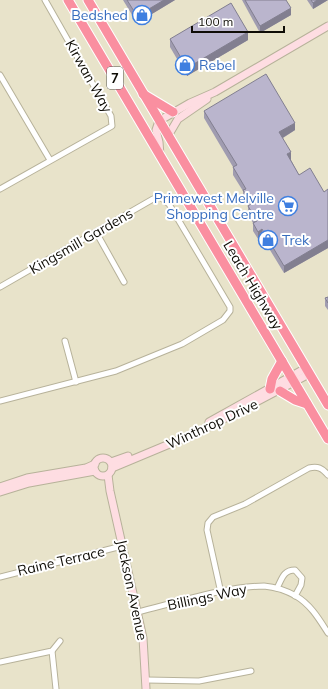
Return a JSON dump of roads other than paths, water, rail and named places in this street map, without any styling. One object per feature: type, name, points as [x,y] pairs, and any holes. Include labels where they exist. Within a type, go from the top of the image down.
[{"type":"highway","name":"Leach Highway","points":[[68,0],[328,439]]},
{"type":"highway","name":"Leach Highway","points":[[88,0],[328,405]]},
{"type":"highway","points":[[144,94],[173,112]]},
{"type":"highway","points":[[270,389],[272,379],[282,361]]},
{"type":"highway","points":[[280,391],[295,400],[307,404]]},
{"type":"street","name":"Kirwan Way","points":[[0,189],[112,126],[112,116],[45,0]]},
{"type":"street","points":[[160,155],[160,142],[156,130],[159,121],[173,112],[215,92],[328,26]]},
{"type":"street","points":[[0,75],[50,160]]},
{"type":"street","points":[[168,136],[178,118],[206,100],[215,92]]},
{"type":"street","name":"Kingsmill Gardens","points":[[0,287],[152,199],[160,197],[164,199],[230,306],[230,311],[223,320],[182,344],[116,371],[0,401]]},
{"type":"street","points":[[96,232],[124,282]]},
{"type":"street","points":[[65,341],[76,382]]},
{"type":"street","name":"Winthrop Drive","points":[[111,465],[204,430],[280,391],[307,371]]},
{"type":"street","name":"Winthrop Drive","points":[[111,465],[200,427],[270,389],[293,380]]},
{"type":"street","points":[[0,487],[27,478],[86,468],[95,467],[105,475],[111,465],[104,458],[98,459],[95,467]]},
{"type":"street","points":[[221,592],[207,530],[208,523],[213,517],[245,504],[309,468],[316,466],[328,475]]},
{"type":"street","points":[[0,492],[29,483],[95,467]]},
{"type":"street","name":"Jackson Avenue","points":[[105,475],[138,612],[145,652],[146,689]]},
{"type":"street","name":"Raine Terrace","points":[[0,577],[122,546]]},
{"type":"street","points":[[277,588],[284,574],[289,570],[295,570],[302,578],[295,596]]},
{"type":"street","name":"Billings Way","points":[[138,612],[221,592],[250,587],[277,588],[295,596],[316,615],[328,633]]},
{"type":"street","points":[[0,662],[52,651],[60,641]]},
{"type":"street","points":[[52,651],[56,689]]},
{"type":"street","points":[[146,680],[199,680],[251,671]]},
{"type":"place","name":"Bedshed","points":[[142,15]]},
{"type":"place","name":"Rebel","points":[[185,65]]},
{"type":"place","name":"Primewest Melville Shopping Centre","points":[[288,206]]},
{"type":"place","name":"Trek","points":[[268,240]]}]
